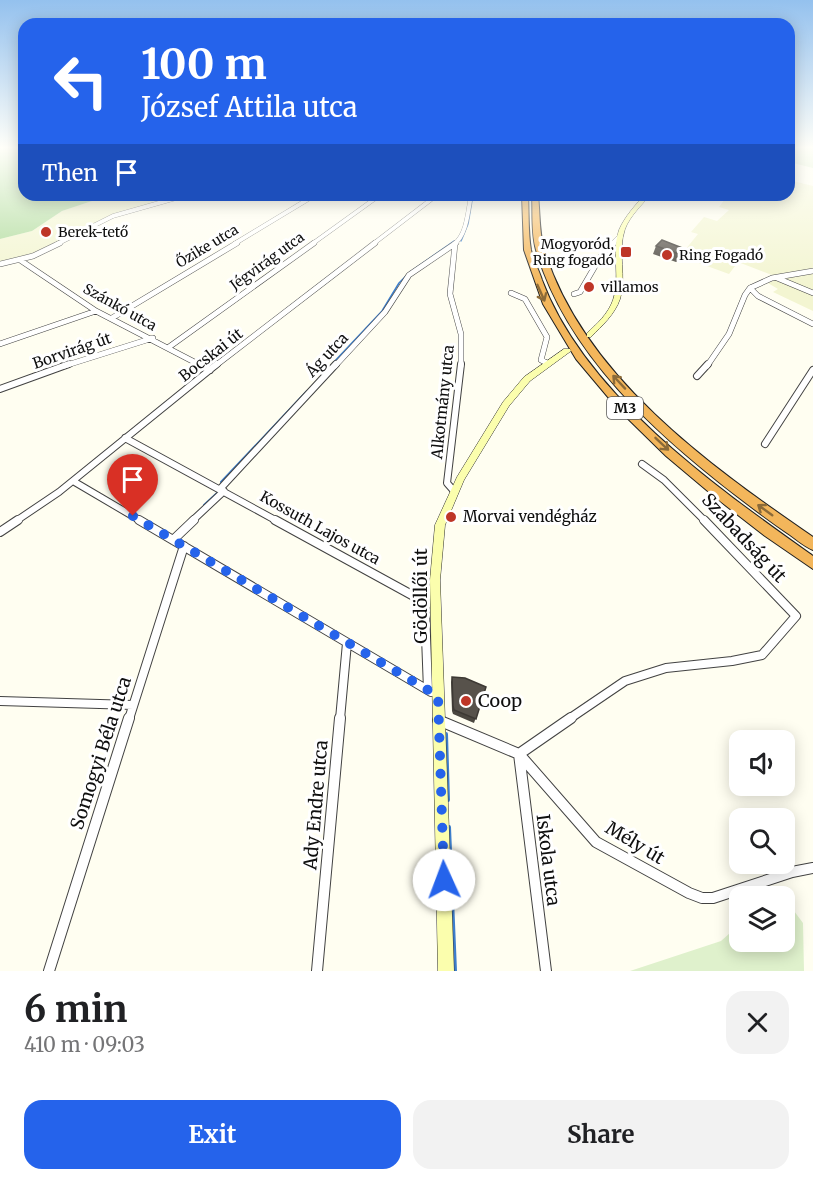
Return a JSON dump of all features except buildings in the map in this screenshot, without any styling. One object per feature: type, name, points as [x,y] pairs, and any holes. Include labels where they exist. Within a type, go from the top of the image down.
[{"type":"highway","name":"M3","points":[[525,201],[525,242],[532,272],[550,310],[584,360],[616,399],[675,456],[754,521],[813,563]]},
{"type":"highway","name":"M3","points":[[535,201],[535,228],[545,270],[564,309],[585,342],[616,379],[669,432],[723,478],[813,544]]},
{"type":"main road","points":[[589,335],[611,312],[620,293],[620,236],[628,218],[642,201]]},
{"type":"main road","name":"Gödöllői út","points":[[446,971],[438,720],[433,693],[436,556],[440,525],[454,491],[506,404],[526,380],[567,351]]},
{"type":"street","points":[[0,264],[20,260],[49,248],[113,216],[166,201]]},
{"type":"street","name":"Őzike utca","points":[[112,318],[305,201]]},
{"type":"street","name":"Jégvirág utca","points":[[169,347],[372,201]]},
{"type":"street","name":"Bocskai út","points":[[0,532],[73,481],[210,370],[428,201]]},
{"type":"street","name":"Alkotmány utca","points":[[454,491],[447,483],[462,344],[450,294],[455,244],[464,228],[470,201]]},
{"type":"street","points":[[574,294],[580,292],[601,256],[620,236]]},
{"type":"street","name":"Ág utca","points":[[173,540],[379,319],[409,275],[455,244]]},
{"type":"street","name":"Szánkó utca","points":[[20,260],[96,310],[210,370]]},
{"type":"street","points":[[698,376],[710,364],[738,316],[743,298],[750,288],[775,278],[813,270]]},
{"type":"street","points":[[775,278],[813,293]]},
{"type":"street","points":[[750,288],[758,296],[813,324]]},
{"type":"street","points":[[511,293],[525,299],[547,337],[540,356],[541,360],[547,363]]},
{"type":"street","points":[[0,345],[96,310]]},
{"type":"street","name":"Borvirág út","points":[[0,389],[94,355],[153,338]]},
{"type":"street","points":[[765,444],[813,370]]},
{"type":"street","name":"Kossuth Lajos utca","points":[[125,438],[421,600],[425,610],[433,693]]},
{"type":"street","name":"Szabadság út","points":[[519,754],[614,687],[631,679],[666,668],[732,661],[762,655],[796,616],[681,496],[642,464]]},
{"type":"street","points":[[73,481],[433,693]]},
{"type":"street","name":"Somogyi Béla utca","points":[[49,971],[184,546]]},
{"type":"street","name":"Ady Endre utca","points":[[317,971],[347,643]]},
{"type":"street","points":[[0,701],[134,705]]},
{"type":"street","name":"Mély út","points":[[438,720],[519,754],[596,842],[644,870],[702,898],[713,898],[792,872],[813,868]]},
{"type":"street","name":"Iskola utca","points":[[519,754],[546,971]]},
{"type":"green space","points":[[0,193],[18,193],[18,201],[92,201],[62,211],[32,231],[0,239]]},
{"type":"green space","points":[[795,193],[813,193],[813,311],[773,292],[778,289],[768,283],[780,278],[738,262],[729,274],[696,262],[701,257],[685,250],[698,234],[691,232],[704,217],[717,221],[729,210],[719,207],[724,201],[795,201]]},
{"type":"green space","points":[[92,201],[163,201],[113,215],[34,254],[0,263],[0,239],[32,231],[62,211]]},
{"type":"green space","points":[[795,912],[803,923],[804,971],[630,971],[721,941],[729,934],[729,952],[795,952]]},
{"type":"waterway","points":[[461,241],[468,224],[472,201]]},
{"type":"waterway","points":[[410,272],[454,241]]},
{"type":"waterway","points":[[333,363],[382,311],[399,283],[406,276]]},
{"type":"waterway","points":[[221,482],[307,391]]},
{"type":"waterway","points":[[204,505],[217,493]]},
{"type":"waterway","points":[[446,734],[448,800]]},
{"type":"waterway","points":[[449,827],[455,971]]},
{"type":"place","name":"Berek-tető","points":[[46,232]]},
{"type":"place","name":"Mogyoród, Ring fogadó","points":[[626,252]]},
{"type":"place","name":"Ring Fogadó","points":[[667,255]]},
{"type":"place","name":"villamos","points":[[589,287]]},
{"type":"place","name":"Morvai vendégház","points":[[451,517]]},
{"type":"place","name":"Coop","points":[[466,701]]},
{"type":"route","points":[[133,516],[438,696],[444,880]]}]
